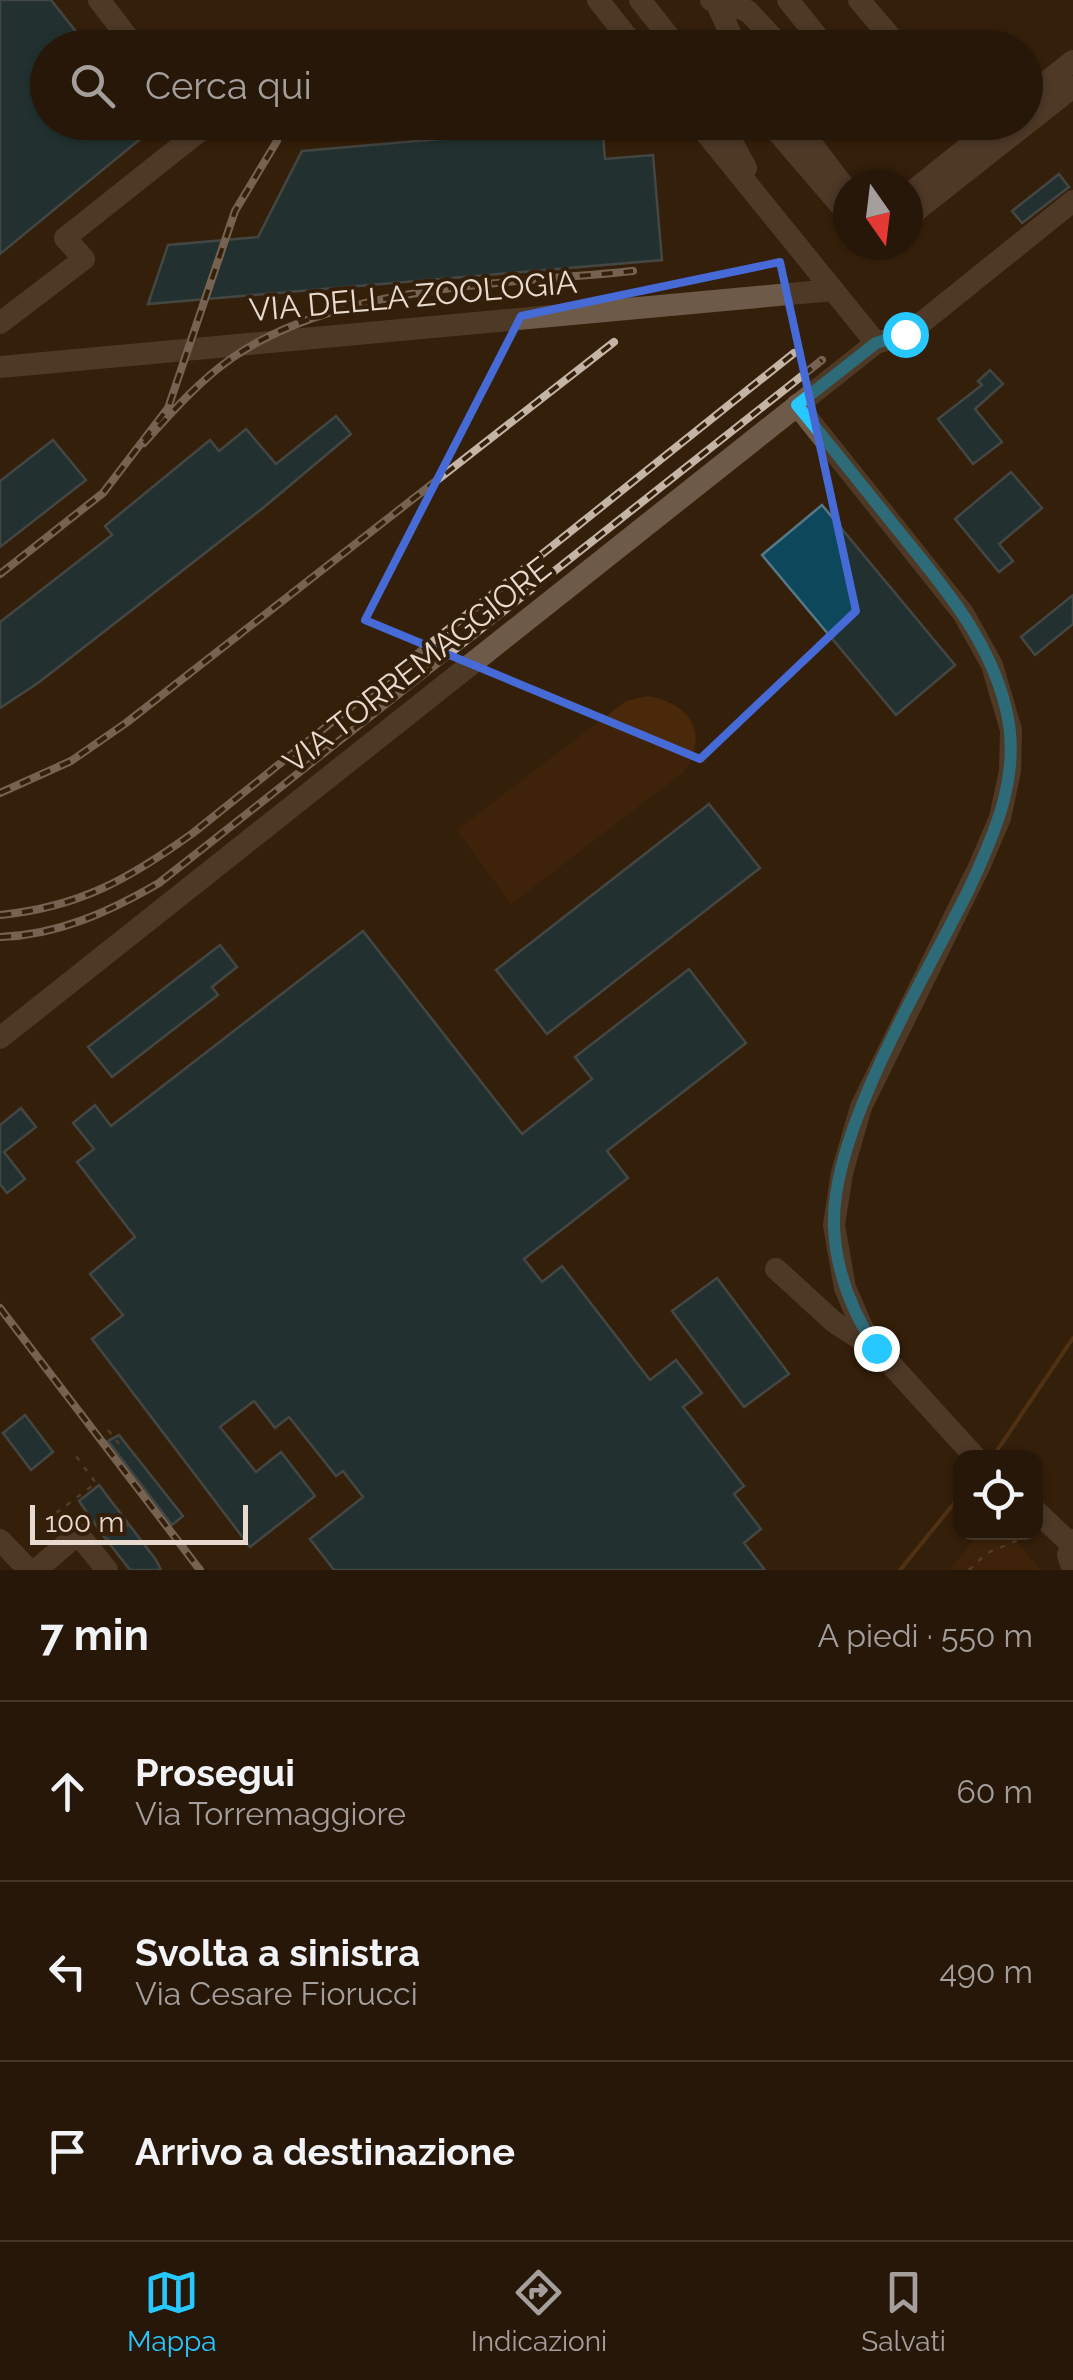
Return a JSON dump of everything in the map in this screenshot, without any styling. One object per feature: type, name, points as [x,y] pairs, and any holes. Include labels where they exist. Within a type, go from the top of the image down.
[{"type":"street","points":[[99,0],[122,30]]},
{"type":"street","points":[[598,0],[622,30]]},
{"type":"street","points":[[624,0],[650,30]]},
{"type":"street","points":[[640,0],[664,30]]},
{"type":"street","points":[[788,0],[812,30]]},
{"type":"street","points":[[859,0],[885,30]]},
{"type":"street","points":[[711,1],[747,6],[767,30]]},
{"type":"street","points":[[711,1],[716,30]]},
{"type":"street","points":[[711,1],[727,30]]},
{"type":"street","points":[[1043,85],[1073,61]]},
{"type":"street","points":[[1043,111],[1073,87]]},
{"type":"street","points":[[0,323],[84,259],[65,238],[188,140]]},
{"type":"street","points":[[711,140],[876,343]]},
{"type":"street","points":[[730,140],[765,207]]},
{"type":"street","points":[[784,140],[833,197]]},
{"type":"street","points":[[809,140],[833,172]]},
{"type":"street","points":[[923,183],[977,140]]},
{"type":"street","points":[[984,158],[1002,140]]},
{"type":"street","points":[[923,205],[1007,140]]},
{"type":"street","name":"VIA TORREMAGGIORE","points":[[0,1038],[876,343],[898,337],[920,324],[1073,201]]},
{"type":"street","name":"VIA DELLA ZOOLOGIA","points":[[0,366],[833,290]]},
{"type":"street","points":[[797,405],[964,613],[992,665],[1011,730],[1010,771],[1000,818],[861,1107],[842,1173],[834,1225],[852,1307],[878,1350],[968,1450]]},
{"type":"street","points":[[776,1269],[834,1322],[878,1350]]},
{"type":"street","points":[[1044,1519],[1072,1543],[1068,1555],[1073,1570]]},
{"type":"street","points":[[3,1548],[45,1566],[78,1534],[107,1570]]},
{"type":"path","points":[[108,1430],[119,1444]]},
{"type":"path","points":[[56,1513],[96,1483],[75,1456]]},
{"type":"path","points":[[969,1570],[987,1552],[1044,1519]]},
{"type":"path","points":[[91,1550],[129,1524]]},
{"type":"highlighted area","points":[[780,262],[856,611],[700,759],[365,620],[521,316]]},
{"type":"shaded area","points":[[647,696],[674,705],[691,722],[696,744],[685,771],[511,904],[457,830],[626,701]]},
{"type":"shaded area","points":[[974,1540],[1014,1540],[1041,1570],[950,1570]]},
{"type":"building","points":[[0,0],[51,0],[75,30],[30,30],[30,140],[139,140],[0,254]]},
{"type":"building","points":[[429,140],[603,140],[605,159],[653,155],[662,260],[148,304],[168,245],[258,237],[302,151]]},
{"type":"building","points":[[1059,174],[1069,187],[1022,223],[1012,211]]},
{"type":"building","points":[[990,370],[1003,384],[975,409],[1002,442],[973,464],[938,419],[982,385],[978,381]]},
{"type":"building","points":[[336,416],[351,434],[263,508],[38,683],[0,708],[0,622],[112,535],[105,526],[210,440],[219,451],[246,429],[276,464]]},
{"type":"building","points":[[53,440],[86,480],[0,547],[0,481]]},
{"type":"building","points":[[1011,472],[1042,508],[999,544],[1013,561],[999,572],[955,519]]},
{"type":"building","points":[[822,505],[955,665],[896,715],[762,555]]},
{"type":"building","points":[[1073,595],[1073,624],[1035,655],[1021,637]]},
{"type":"building","points":[[709,804],[760,868],[547,1034],[496,970]]},
{"type":"building","points":[[363,931],[522,1134],[592,1079],[575,1057],[689,969],[746,1043],[607,1151],[628,1178],[524,1259],[542,1282],[562,1266],[650,1380],[676,1360],[702,1393],[683,1407],[744,1486],[734,1494],[761,1529],[744,1543],[765,1570],[334,1570],[310,1539],[363,1497],[343,1471],[336,1476],[289,1417],[275,1428],[254,1401],[220,1427],[256,1472],[281,1452],[315,1496],[250,1547],[92,1339],[123,1315],[90,1274],[135,1237],[77,1162],[94,1149],[73,1123],[95,1105],[111,1126]]},
{"type":"building","points":[[220,945],[237,967],[212,987],[218,995],[112,1077],[88,1047]]},
{"type":"building","points":[[21,1108],[36,1127],[4,1152],[25,1179],[7,1193],[0,1184],[0,1125]]},
{"type":"building","points":[[717,1278],[789,1374],[744,1407],[672,1311]]},
{"type":"building","points":[[25,1415],[53,1452],[31,1470],[3,1433]]},
{"type":"building","points":[[119,1435],[183,1516],[172,1525],[108,1441]]},
{"type":"building","points":[[99,1485],[161,1570],[130,1570],[102,1534],[79,1501]]},
{"type":"waterway","points":[[997,1450],[1073,1338]]},
{"type":"waterway","points":[[900,1570],[953,1505]]},
{"type":"railway","points":[[0,574],[103,493],[168,408],[235,211],[277,141]]},
{"type":"railway","points":[[144,443],[197,387],[232,358],[274,334],[322,315],[425,292],[633,271]]},
{"type":"railway","points":[[0,793],[71,761],[126,723],[614,342]]},
{"type":"railway","points":[[0,915],[79,898],[125,877],[193,833],[794,353]]},
{"type":"railway","points":[[0,937],[63,927],[159,883],[822,360]]},
{"type":"railway","points":[[0,1308],[200,1570]]},
{"type":"route","points":[[876,1348],[852,1307],[840,1266],[834,1225],[842,1173],[861,1107],[1000,818],[1012,751],[1002,691],[964,613],[797,405],[876,343],[905,334]]}]
